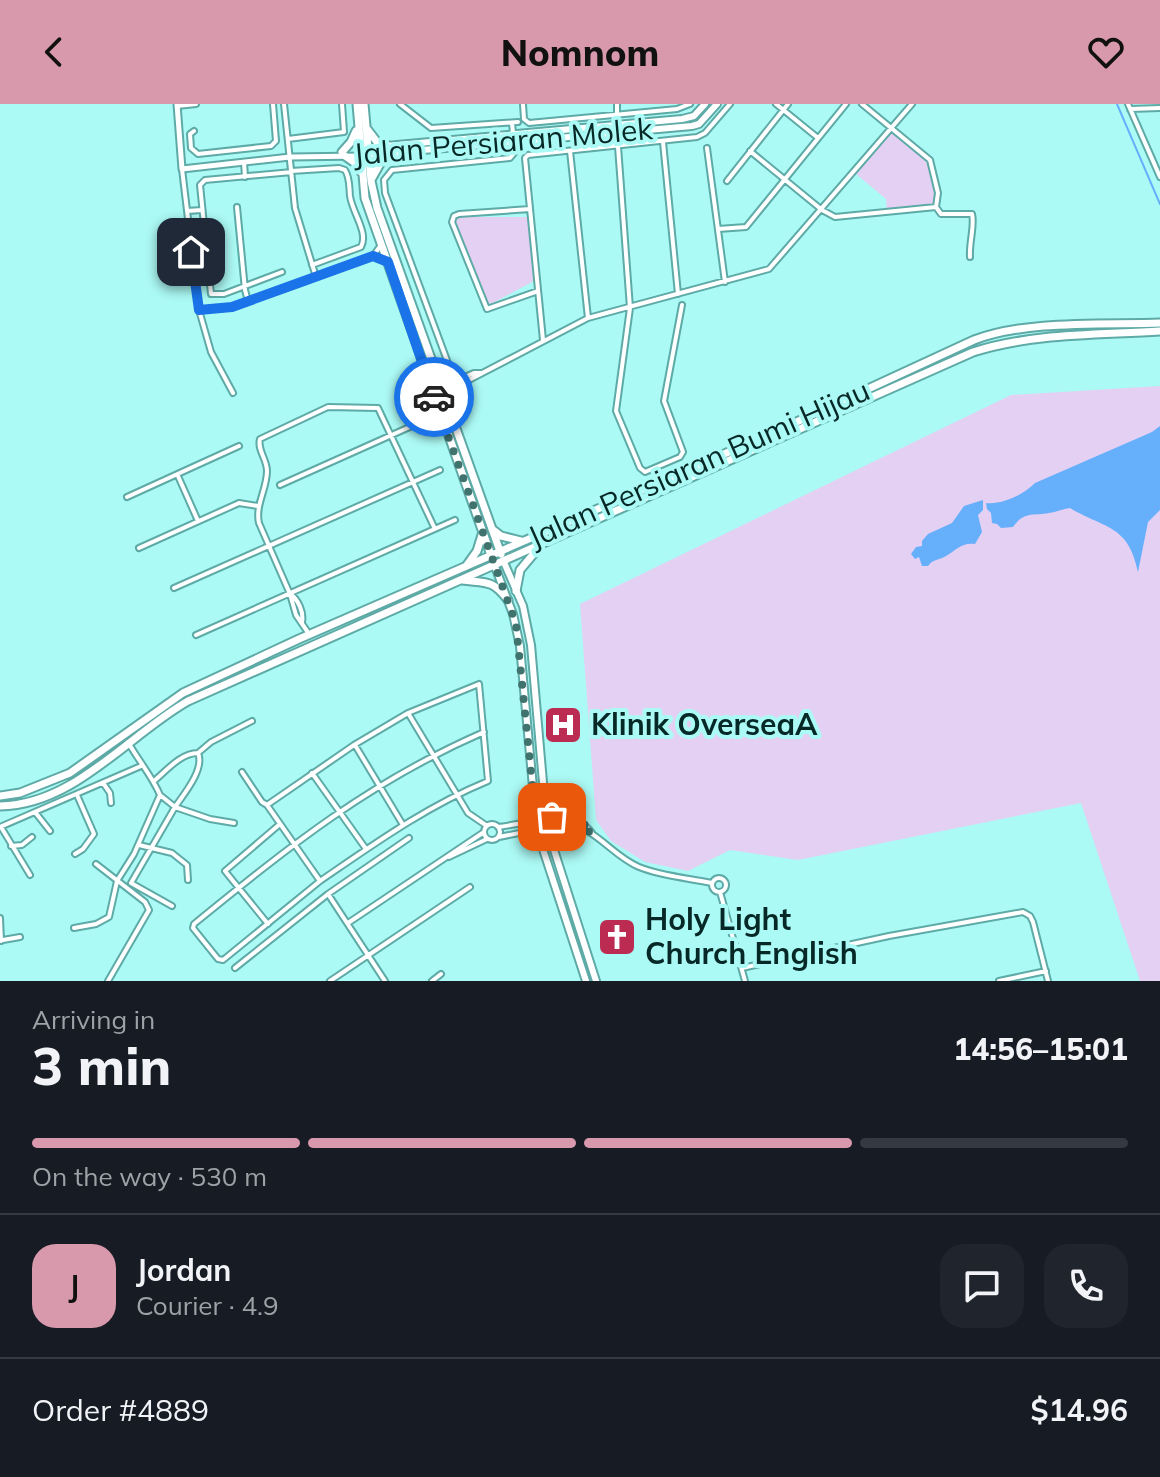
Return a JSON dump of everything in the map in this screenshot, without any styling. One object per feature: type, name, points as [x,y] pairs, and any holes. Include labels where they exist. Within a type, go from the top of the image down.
[{"type":"main road","points":[[357,104],[377,208],[501,556],[523,606],[531,645],[546,825],[596,981]]},
{"type":"main road","points":[[362,174],[355,163],[343,154],[361,123],[364,104]]},
{"type":"main road","name":"Jalan Persiaran Molek","points":[[364,152],[686,118],[697,113],[705,104]]},
{"type":"main road","name":"Jalan Persiaran Molek","points":[[364,152],[402,152],[696,126],[717,104]]},
{"type":"main road","points":[[361,123],[377,142],[391,147]]},
{"type":"main road","points":[[364,152],[362,174],[365,198],[482,535],[508,600],[520,646],[536,827],[586,981]]},
{"type":"main road","points":[[371,181],[381,162],[402,152]]},
{"type":"main road","name":"Jalan Persiaran Bumi Hijau","points":[[0,796],[20,793],[70,773],[183,693],[309,634],[491,555],[501,556],[545,541],[673,485],[996,332],[1160,323]]},
{"type":"main road","name":"Jalan Persiaran Bumi Hijau","points":[[0,806],[23,803],[73,783],[184,703],[460,580],[494,564],[524,541],[670,476],[728,457],[998,344],[1160,331]]},
{"type":"main road","points":[[670,476],[673,485]]},
{"type":"main road","points":[[491,528],[501,536],[524,541]]},
{"type":"main road","points":[[466,567],[477,551],[482,535]]},
{"type":"main road","points":[[516,591],[520,570],[545,541]]},
{"type":"main road","points":[[460,580],[490,583],[508,600]]},
{"type":"main road","points":[[309,634],[314,640],[341,632]]},
{"type":"main road","points":[[291,654],[309,642],[309,634]]},
{"type":"main road","points":[[546,808],[558,822],[551,843]]},
{"type":"street","points":[[196,104],[177,105],[199,310],[211,352],[233,393]]},
{"type":"street","points":[[194,131],[190,134],[191,148],[198,154],[271,146],[276,141],[273,104]]},
{"type":"street","points":[[284,104],[295,208],[316,277]]},
{"type":"street","points":[[288,139],[344,132],[342,104]]},
{"type":"street","points":[[400,104],[431,128],[515,122],[514,156],[510,158],[392,170],[384,180],[385,193],[455,382]]},
{"type":"street","points":[[523,104],[524,119],[529,123],[681,109],[690,104]]},
{"type":"street","points":[[617,104],[630,308],[616,411],[642,472],[680,457],[683,452],[664,401],[682,305]]},
{"type":"street","points":[[543,340],[525,158],[528,155],[697,137],[705,133],[730,104]]},
{"type":"street","points":[[776,104],[818,138]]},
{"type":"street","points":[[727,181],[788,104]]},
{"type":"street","points":[[718,229],[746,227],[846,104]]},
{"type":"street","points":[[862,104],[930,160],[938,193],[936,207]]},
{"type":"street","points":[[443,390],[588,318],[769,269],[912,104]]},
{"type":"street","points":[[1160,108],[1129,107],[1160,177]]},
{"type":"street","points":[[663,142],[678,294]]},
{"type":"street","points":[[707,148],[725,282]]},
{"type":"street","points":[[570,151],[588,318]]},
{"type":"street","points":[[750,151],[831,216],[936,207]]},
{"type":"street","name":"Jalan Persiaran Molek","points":[[182,169],[364,152]]},
{"type":"street","points":[[1151,159],[1160,158]]},
{"type":"street","points":[[244,162],[245,177]]},
{"type":"street","points":[[282,272],[223,294],[210,293],[200,187],[203,181],[345,170],[349,178],[352,208],[364,238],[361,247],[312,265]]},
{"type":"street","points":[[237,207],[248,301]]},
{"type":"street","points":[[936,207],[941,214],[972,214],[974,224],[970,234],[970,257]]},
{"type":"street","points":[[530,209],[459,214],[454,216],[452,222],[487,309],[538,291]]},
{"type":"street","points":[[187,211],[202,210]]},
{"type":"street","points":[[199,310],[229,307],[316,277],[373,256],[381,244]]},
{"type":"street","points":[[373,256],[388,262]]},
{"type":"street","points":[[443,390],[474,373],[481,373]]},
{"type":"street","points":[[309,634],[302,622],[302,612],[295,597],[290,594],[259,523],[258,506],[267,469],[259,441],[328,407],[378,408],[435,529]]},
{"type":"street","points":[[280,485],[423,421]]},
{"type":"street","points":[[127,497],[239,446]]},
{"type":"street","points":[[174,588],[440,470]]},
{"type":"street","points":[[177,475],[198,521]]},
{"type":"street","points":[[139,548],[239,503],[258,506]]},
{"type":"street","points":[[196,635],[455,520]]},
{"type":"street","points":[[267,805],[354,745],[408,713],[479,684],[484,732],[488,781],[456,794],[366,849],[320,881],[223,960],[218,959],[194,929],[194,924],[293,843],[339,811],[432,755],[484,732]]},
{"type":"street","points":[[408,713],[468,813],[487,826]]},
{"type":"street","points":[[154,781],[184,756],[198,753],[211,742],[252,721]]},
{"type":"street","points":[[128,742],[160,795],[175,807],[210,819],[234,823]]},
{"type":"street","points":[[354,745],[403,825]]},
{"type":"street","points":[[172,906],[131,883],[200,763],[198,753]]},
{"type":"street","points":[[30,875],[0,827],[141,766]]},
{"type":"street","points":[[242,772],[320,881]]},
{"type":"street","points":[[312,773],[366,849]]},
{"type":"street","points":[[103,783],[110,793],[111,803]]},
{"type":"street","points":[[75,854],[94,834],[77,795]]},
{"type":"street","points":[[74,928],[96,924],[109,917],[117,881],[139,845],[160,795]]},
{"type":"street","points":[[35,812],[50,831]]},
{"type":"street","points":[[348,923],[442,859],[465,847],[558,822],[578,820],[640,868],[712,883]]},
{"type":"street","points":[[268,924],[225,871],[280,824]]},
{"type":"street","points":[[465,847],[487,826],[494,824],[498,827],[536,827]]},
{"type":"street","points":[[520,825],[520,834]]},
{"type":"street","points":[[498,827],[499,837]]},
{"type":"street","points":[[484,832],[487,839]]},
{"type":"street","points":[[11,846],[22,845],[32,837]]},
{"type":"street","points":[[235,968],[328,894],[409,838]]},
{"type":"street","points":[[473,838],[476,845]]},
{"type":"street","points":[[139,845],[151,846],[183,860],[189,870],[188,880]]},
{"type":"street","points":[[96,864],[145,902],[149,910],[108,981]]},
{"type":"street","points":[[712,883],[718,878],[725,881],[725,888],[720,892]]},
{"type":"street","points":[[712,883],[714,890],[720,892]]},
{"type":"street","points":[[330,981],[470,887]]},
{"type":"street","points":[[720,892],[745,981]]},
{"type":"street","points":[[328,894],[385,981]]},
{"type":"street","points":[[742,968],[889,936],[1023,912],[1032,919],[1048,981]]},
{"type":"street","points":[[0,918],[1,941],[20,937]]},
{"type":"street","points":[[999,981],[1046,971]]},
{"type":"street","points":[[432,981],[441,974]]},
{"type":"shaded area","points":[[893,131],[926,160],[933,176],[936,205],[887,211],[886,199],[856,174]]},
{"type":"shaded area","points":[[458,217],[528,217],[534,281],[491,304],[486,303],[455,223]]},
{"type":"shaded area","points":[[1160,386],[1160,981],[1140,981],[1081,803],[798,860],[730,850],[688,871],[645,862],[611,841],[596,820],[580,604],[1011,395]]},
{"type":"water","points":[[1160,426],[1160,510],[1148,522],[1138,572],[1134,556],[1121,536],[1070,508],[1025,516],[1013,527],[1001,528],[992,523],[986,503],[1012,498],[1035,483]]},
{"type":"water","points":[[983,500],[983,510],[978,515],[982,532],[975,544],[963,545],[928,566],[922,566],[919,557],[915,559],[911,554],[916,547],[922,546],[928,534],[952,523],[964,506]]},
{"type":"waterway","points":[[1117,104],[1160,204]]},
{"type":"way so far","points":[[434,397],[516,624],[537,831],[574,824],[592,833],[588,826],[578,820],[552,817]]},
{"type":"place","name":"Klinik OverseaA","points":[[563,725]]},
{"type":"place","name":"Holy Light Church English","points":[[617,937]]},
{"type":"route","points":[[191,252],[199,310],[232,307],[373,256],[388,262],[434,397]]}]
